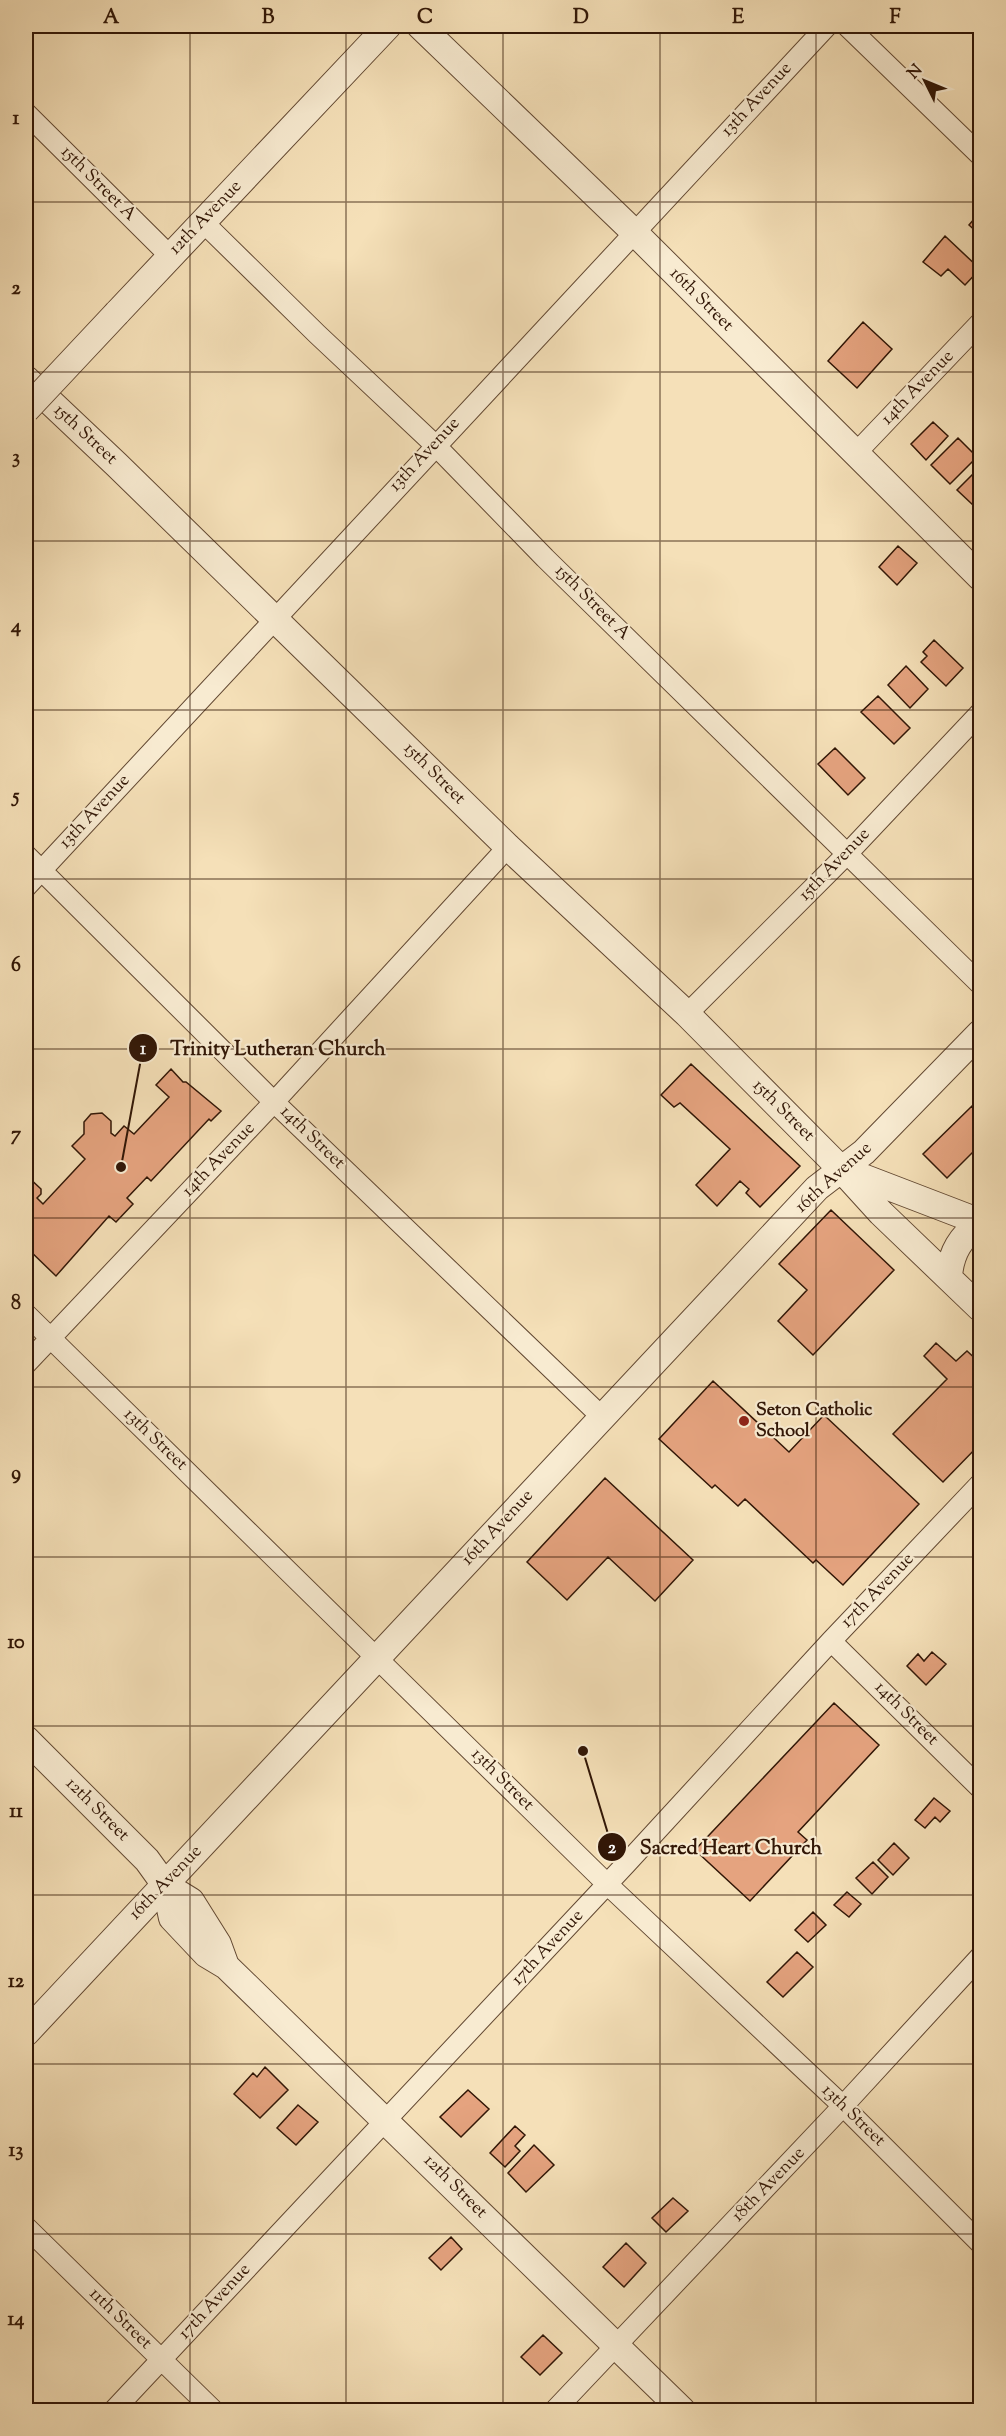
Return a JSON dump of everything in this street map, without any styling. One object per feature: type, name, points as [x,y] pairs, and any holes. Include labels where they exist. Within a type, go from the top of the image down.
[{"type":"street","name":"12th Avenue","points":[[26,410],[388,26]]},
{"type":"street","name":"16th Street","points":[[420,26],[633,231],[981,577]]},
{"type":"street","name":"13th Avenue","points":[[26,887],[633,231],[827,26]]},
{"type":"street","points":[[847,26],[981,155]]},
{"type":"street","name":"15th Street A","points":[[26,113],[170,256]]},
{"type":"street","name":"15th Street A","points":[[203,222],[435,445],[545,558],[981,984]]},
{"type":"street","name":"14th Avenue","points":[[856,453],[981,323]]},
{"type":"street","name":"15th Street","points":[[26,379],[274,617],[508,847],[687,1014],[842,1169],[881,1213],[949,1276]]},
{"type":"street","name":"15th Avenue","points":[[687,1014],[847,854],[981,713]]},
{"type":"street","name":"14th Avenue","points":[[26,1364],[274,1102],[508,847]]},
{"type":"street","name":"14th Street","points":[[26,855],[274,1102],[603,1418]]},
{"type":"street","name":"16th Avenue","points":[[26,2033],[818,1188],[864,1152],[981,1033]]},
{"type":"street","points":[[842,1169],[980,1222]]},
{"type":"street","points":[[980,1222],[965,1234],[956,1248],[950,1260],[949,1276],[981,1308]]},
{"type":"street","name":"13th Street","points":[[26,1314],[607,1884],[843,2106],[981,2243]]},
{"type":"street","name":"17th Avenue","points":[[114,2410],[607,1884],[831,1641],[981,1484]]},
{"type":"street","name":"14th Street","points":[[831,1641],[981,1788]]},
{"type":"street","name":"12th Street","points":[[26,1739],[147,1860],[165,1885],[172,1918],[207,1954],[226,1966],[682,2410]]},
{"type":"street","name":"18th Avenue","points":[[555,2410],[981,1957]]},
{"type":"street","name":"11th Street","points":[[26,2227],[213,2410]]},
{"type":"building","points":[[980,212],[980,235],[969,225]]},
{"type":"building","points":[[945,236],[980,269],[965,285],[948,269],[941,276],[923,262]]},
{"type":"building","points":[[863,322],[892,349],[857,388],[828,361]]},
{"type":"building","points":[[933,422],[948,436],[926,460],[911,444]]},
{"type":"building","points":[[958,438],[977,457],[950,484],[931,465]]},
{"type":"building","points":[[979,468],[980,499],[974,506],[957,490]]},
{"type":"building","points":[[898,546],[917,563],[897,585],[879,567]]},
{"type":"building","points":[[934,640],[963,668],[946,686],[921,662],[927,656],[923,652]]},
{"type":"building","points":[[906,666],[928,689],[910,708],[888,685]]},
{"type":"building","points":[[878,696],[910,728],[894,744],[861,712]]},
{"type":"building","points":[[835,748],[865,778],[848,795],[818,764]]},
{"type":"building","points":[[691,1064],[800,1166],[760,1207],[746,1193],[749,1189],[740,1181],[717,1206],[696,1185],[730,1149],[680,1103],[674,1107],[661,1095]]},
{"type":"building","points":[[171,1069],[183,1082],[186,1082],[221,1111],[211,1121],[209,1119],[151,1181],[147,1177],[127,1198],[133,1204],[116,1222],[109,1216],[56,1276],[26,1247],[26,1175],[41,1189],[41,1194],[37,1198],[43,1204],[85,1159],[72,1146],[84,1134],[84,1122],[91,1114],[102,1113],[111,1121],[111,1133],[115,1136],[124,1126],[134,1134],[169,1097],[156,1085]]},
{"type":"building","points":[[972,1106],[980,1114],[980,1145],[947,1178],[923,1154]]},
{"type":"building","points":[[831,1210],[894,1270],[813,1355],[778,1321],[807,1290],[779,1264]]},
{"type":"building","points":[[936,1343],[956,1361],[967,1351],[980,1363],[980,1444],[943,1482],[893,1434],[947,1379],[924,1356]]},
{"type":"building","points":[[713,1381],[789,1452],[824,1415],[919,1504],[843,1585],[816,1560],[813,1563],[745,1499],[738,1506],[715,1485],[712,1488],[659,1439]]},
{"type":"building","points":[[605,1478],[693,1560],[655,1601],[608,1557],[567,1600],[527,1562]]},
{"type":"building","points":[[932,1652],[946,1664],[926,1685],[907,1666],[918,1654],[924,1661]]},
{"type":"building","points":[[834,1703],[879,1745],[798,1832],[807,1840],[750,1901],[695,1850]]},
{"type":"building","points":[[934,1798],[950,1811],[940,1822],[935,1817],[925,1828],[915,1820]]},
{"type":"building","points":[[894,1843],[909,1858],[893,1875],[878,1860]]},
{"type":"building","points":[[873,1862],[888,1877],[872,1894],[856,1878]]},
{"type":"building","points":[[847,1892],[861,1904],[849,1917],[834,1905]]},
{"type":"building","points":[[813,1912],[826,1925],[808,1942],[795,1930]]},
{"type":"building","points":[[797,1952],[813,1967],[783,1997],[767,1982]]},
{"type":"building","points":[[265,2067],[288,2090],[260,2118],[234,2094],[253,2073],[257,2077]]},
{"type":"building","points":[[468,2090],[489,2109],[461,2137],[440,2117]]},
{"type":"building","points":[[298,2105],[318,2122],[296,2145],[277,2128]]},
{"type":"building","points":[[515,2126],[525,2135],[515,2146],[520,2151],[505,2167],[490,2153]]},
{"type":"building","points":[[534,2145],[554,2165],[526,2192],[508,2173]]},
{"type":"building","points":[[673,2198],[688,2211],[666,2232],[652,2218]]},
{"type":"building","points":[[451,2237],[462,2249],[441,2270],[429,2258]]},
{"type":"building","points":[[626,2243],[646,2263],[624,2287],[603,2267]]},
{"type":"building","points":[[543,2335],[562,2353],[540,2375],[521,2357]]},
{"type":"place","name":"Trinity Lutheran Church","points":[[121,1167]]},
{"type":"place","name":"Seton Catholic School","points":[[744,1421]]},
{"type":"place","name":"Sacred Heart Church","points":[[583,1751]]}]
